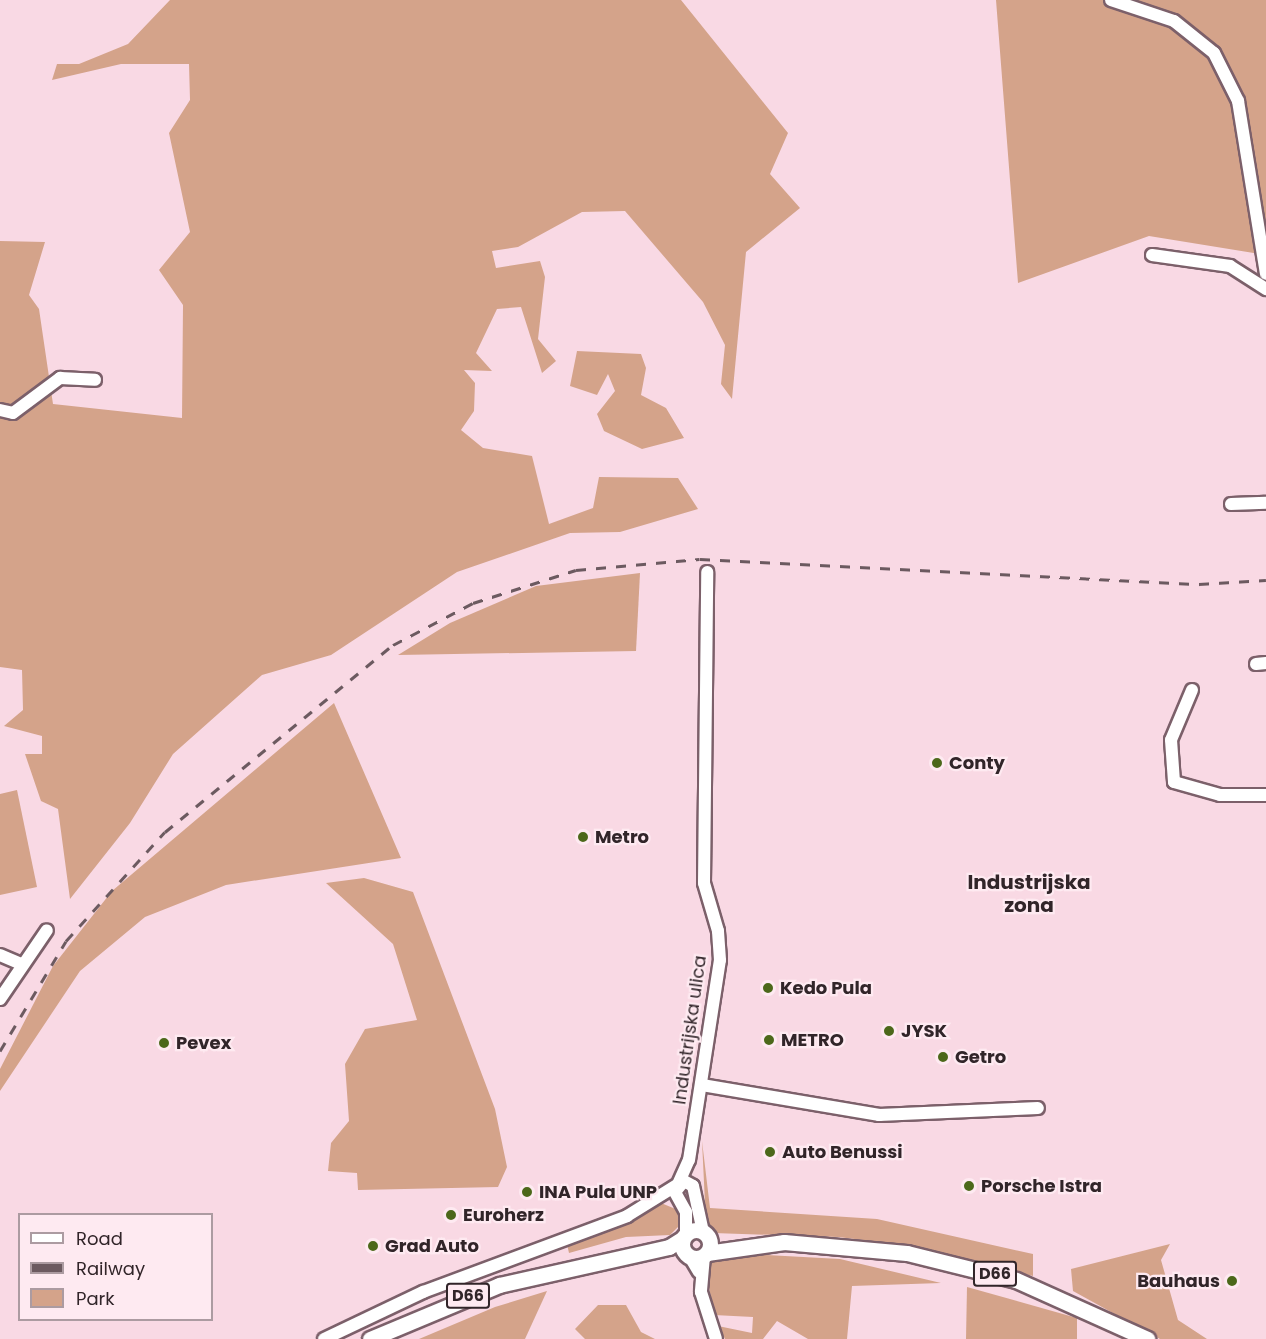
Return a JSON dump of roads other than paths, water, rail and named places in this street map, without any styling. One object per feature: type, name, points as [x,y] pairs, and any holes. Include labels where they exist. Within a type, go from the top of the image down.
[{"type":"main road","name":"D66","points":[[689,1249],[705,1234],[748,1243]]},
{"type":"main road","points":[[689,1249],[705,1234]]},
{"type":"main road","name":"D66","points":[[370,1339],[500,1285],[689,1249],[748,1243],[832,1244],[965,1266],[1070,1300],[1147,1339]]},
{"type":"street","points":[[1111,0],[1174,21],[1214,53],[1238,101],[1266,274]]},
{"type":"street","points":[[1152,255],[1230,266],[1266,289]]},
{"type":"street","points":[[0,410],[13,412],[60,378],[95,380]]},
{"type":"street","points":[[1231,504],[1266,503]]},
{"type":"street","name":"Industrijska ulica","points":[[678,1188],[689,1160],[720,960],[718,931],[705,893],[702,799],[707,572]]},
{"type":"street","points":[[1192,690],[1171,740],[1174,782],[1220,795],[1266,795]]},
{"type":"street","points":[[0,999],[21,964],[47,930]]},
{"type":"street","points":[[0,955],[21,964]]},
{"type":"street","points":[[702,1085],[879,1115],[1038,1108]]},
{"type":"street","name":"Industrijska ulica","points":[[689,1160],[705,1234]]},
{"type":"street","points":[[324,1339],[423,1292],[619,1220],[678,1188],[693,1186]]},
{"type":"street","points":[[678,1188],[686,1212],[689,1249],[699,1272],[716,1339]]},
{"type":"railway","points":[[0,1051],[66,941],[165,832],[393,645],[473,603],[576,570],[700,559],[1199,584],[1266,580]]},
{"type":"place","name":"Conty","points":[[937,763]]},
{"type":"place","name":"Metro","points":[[583,837]]},
{"type":"place","name":"Kedo Pula","points":[[768,988]]},
{"type":"place","name":"JYSK","points":[[889,1031]]},
{"type":"place","name":"METRO","points":[[769,1040]]},
{"type":"place","name":"Pevex","points":[[164,1043]]},
{"type":"place","name":"Getro","points":[[943,1057]]},
{"type":"place","name":"Auto Benussi","points":[[770,1152]]},
{"type":"place","name":"Porsche Istra","points":[[969,1186]]},
{"type":"place","name":"INA Pula UNP","points":[[527,1192]]},
{"type":"place","name":"Euroherz","points":[[451,1215]]},
{"type":"place","name":"Grad Auto","points":[[373,1246]]},
{"type":"place","name":"Bauhaus","points":[[1232,1281]]},
{"type":"district","name":"Industrijska zona","points":[[1029,894]]}]
